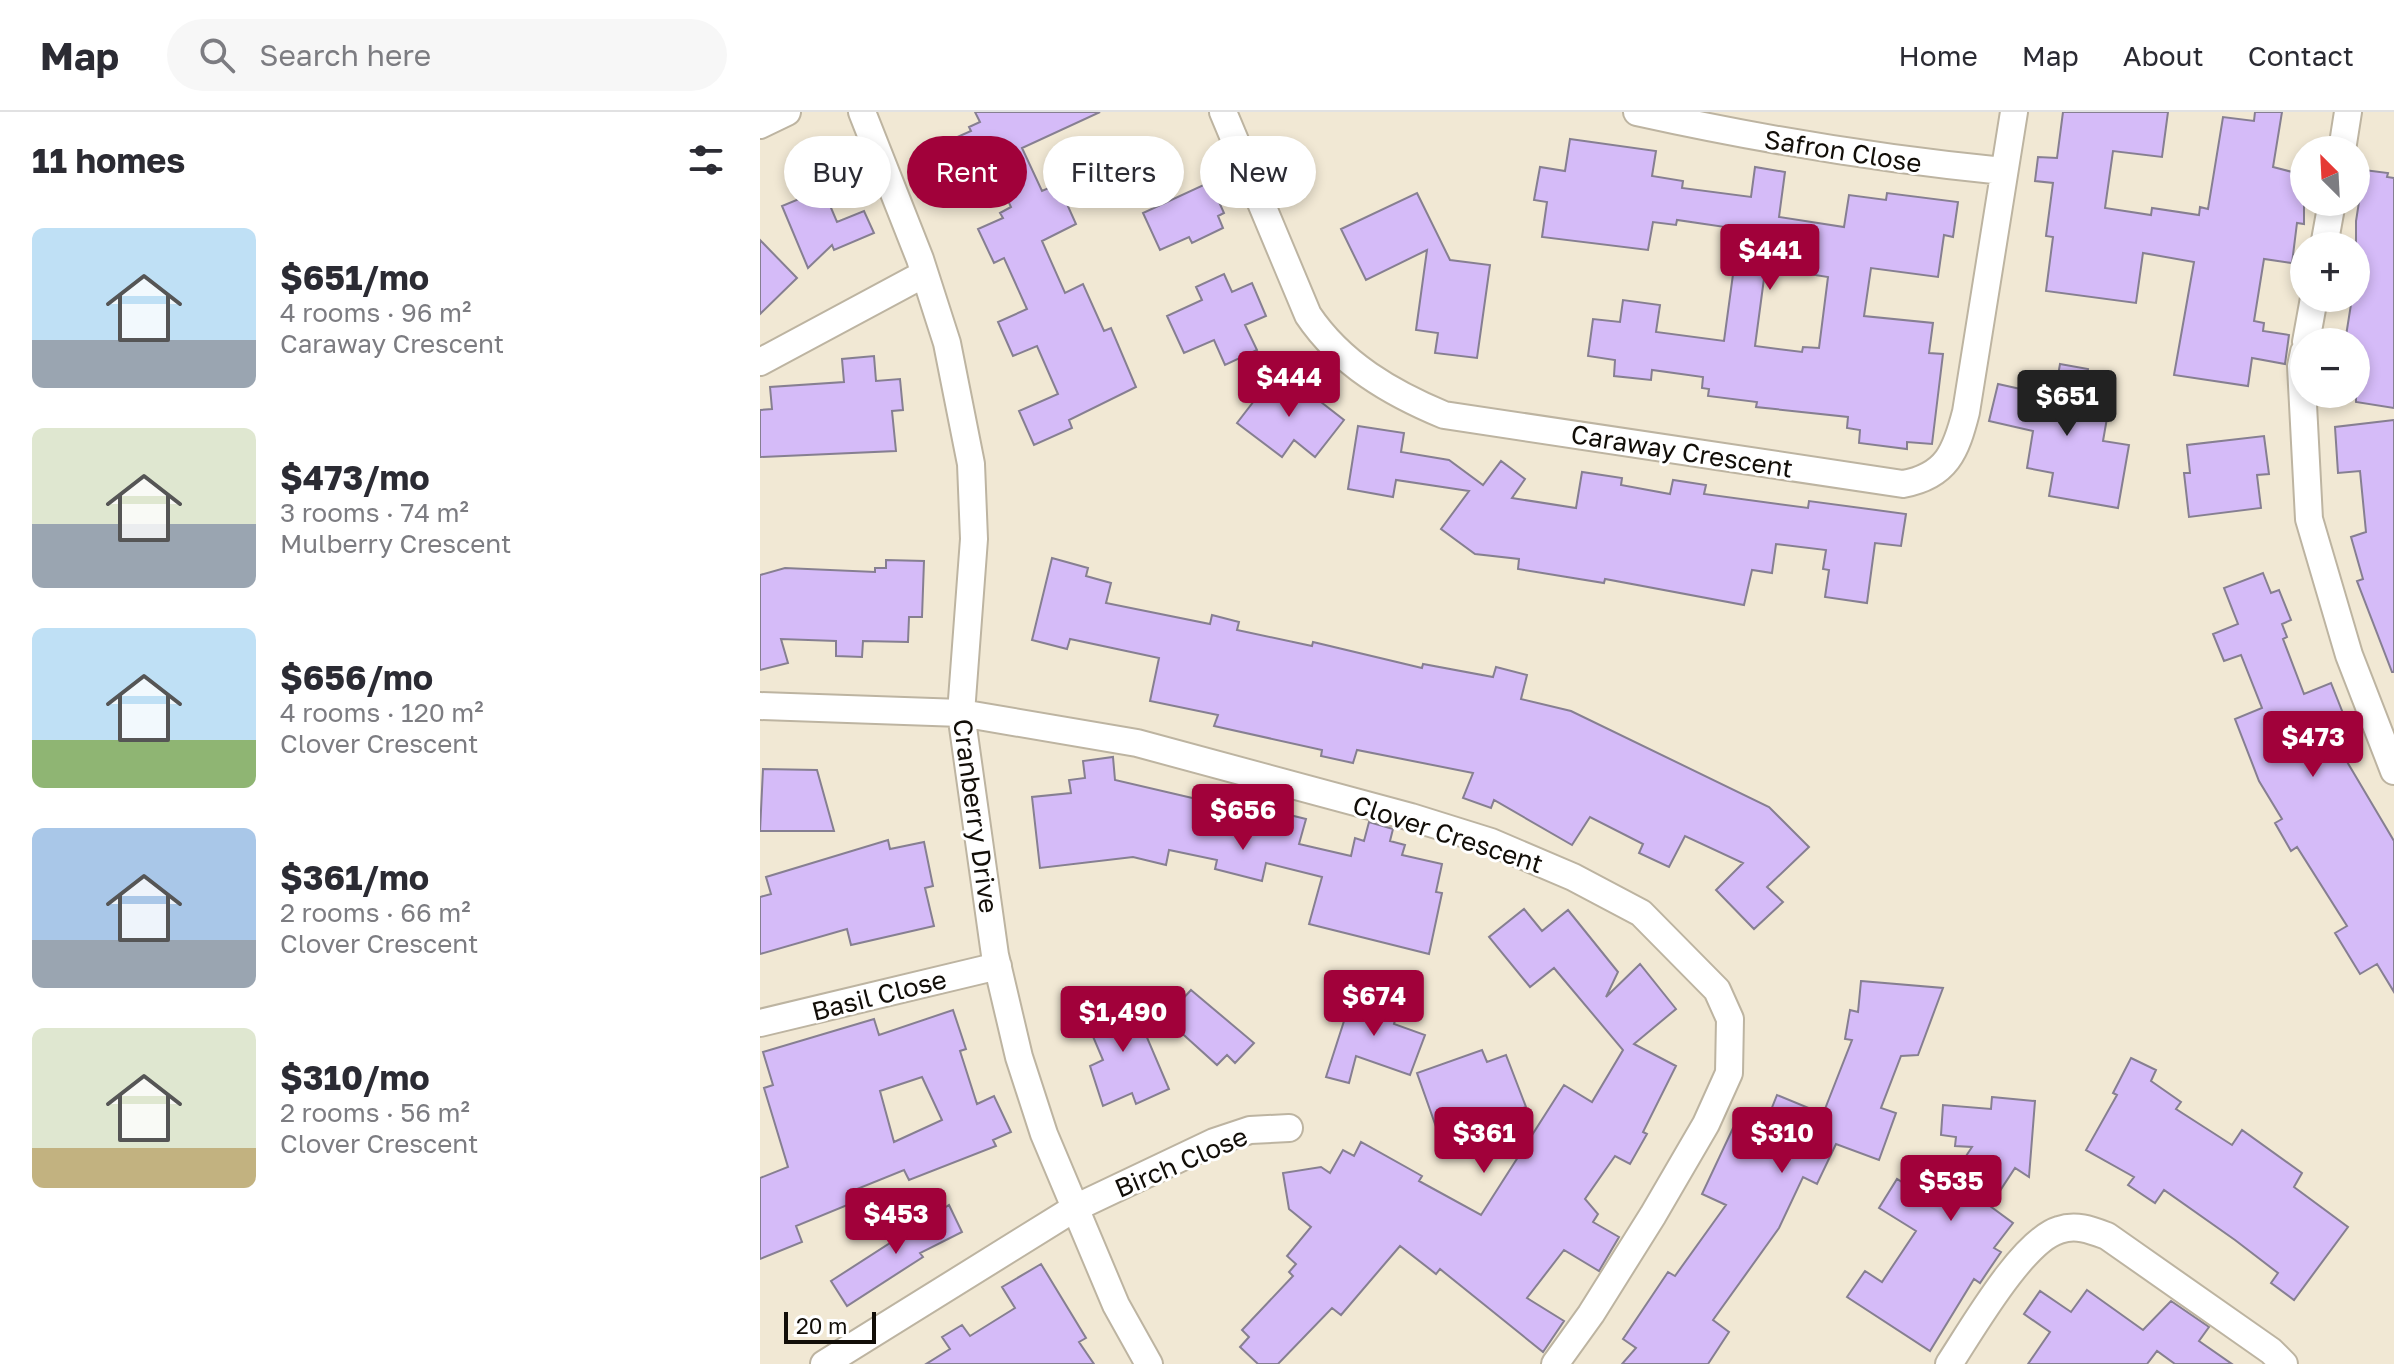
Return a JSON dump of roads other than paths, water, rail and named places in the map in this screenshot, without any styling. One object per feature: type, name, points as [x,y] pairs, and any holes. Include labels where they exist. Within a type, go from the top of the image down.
[{"type":"street","points":[[760,125],[787,112]]},
{"type":"street","name":"Cranberry Drive","points":[[862,112],[947,343],[971,464],[974,539],[961,713],[998,966],[1019,1057],[1044,1134],[1116,1305],[1149,1364]]},
{"type":"street","name":"Caraway Crescent","points":[[1223,112],[1308,315],[1334,347],[1398,395],[1444,415],[1903,484],[1923,480],[1936,472],[1958,444],[1966,412],[2014,112]]},
{"type":"street","name":"Safron Close","points":[[1637,112],[1743,136],[1873,157],[2003,171]]},
{"type":"street","points":[[2344,136],[2348,112]]},
{"type":"street","points":[[760,362],[924,274]]},
{"type":"street","points":[[2303,408],[2309,519],[2349,655],[2394,771]]},
{"type":"street","name":"Clover Crescent","points":[[760,706],[961,713],[1137,743],[1411,817],[1491,842],[1573,877],[1641,913],[1717,990],[1730,1019],[1729,1073],[1706,1124],[1653,1215],[1591,1314],[1555,1364]]},
{"type":"street","name":"Basil Close","points":[[760,1023],[998,966]]},
{"type":"street","name":"Birch Close","points":[[824,1364],[1075,1208],[1214,1142],[1250,1130],[1289,1128]]},
{"type":"street","points":[[1949,1364],[2007,1277],[2038,1244],[2057,1230],[2080,1227],[2107,1236],[2271,1351],[2284,1364]]}]
